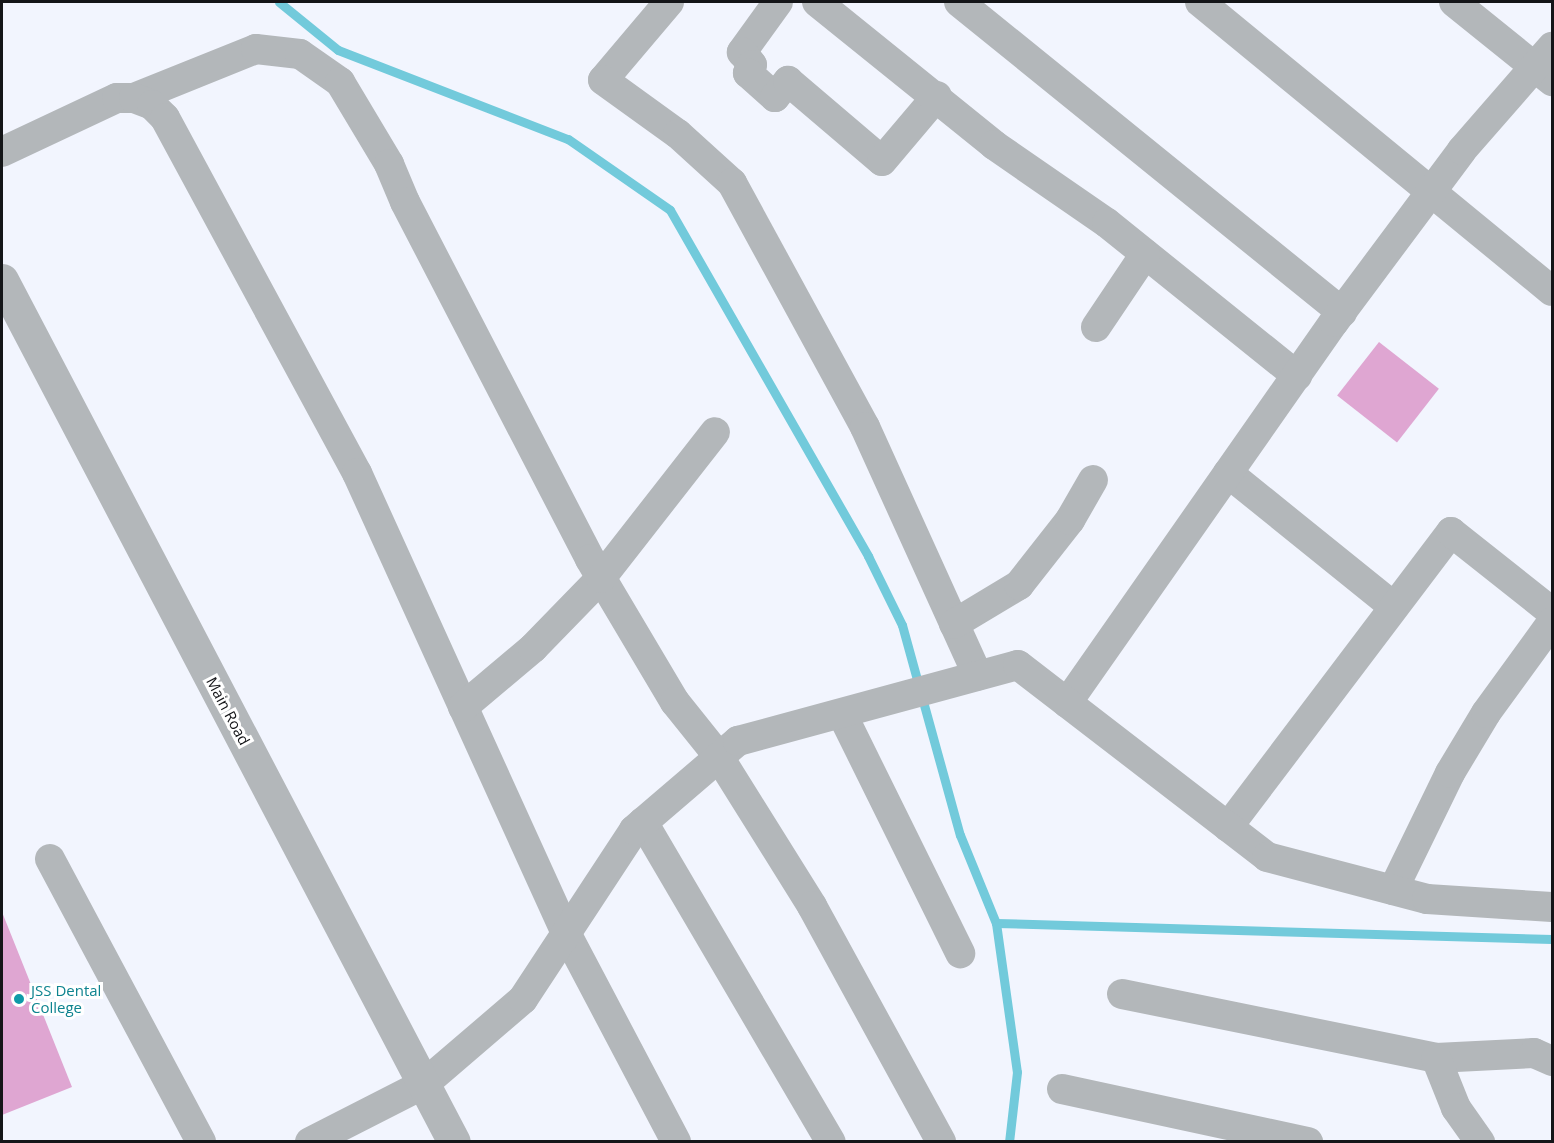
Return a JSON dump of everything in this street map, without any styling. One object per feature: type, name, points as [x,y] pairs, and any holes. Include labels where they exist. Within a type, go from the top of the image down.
[{"type":"street","points":[[669,2],[603,80],[678,134],[732,183],[865,427],[954,624],[968,678]]},
{"type":"street","points":[[778,2],[742,52],[752,65],[748,73],[775,97],[788,81],[882,161],[937,96]]},
{"type":"street","points":[[817,2],[937,96],[994,145],[1145,254],[1297,376]]},
{"type":"street","points":[[959,2],[1342,312]]},
{"type":"street","points":[[1200,2],[1552,291]]},
{"type":"street","points":[[1067,703],[1342,312],[1461,150],[1547,65],[1454,2]]},
{"type":"street","points":[[134,98],[256,49],[300,54],[340,82],[389,164],[439,270],[601,578],[675,702],[719,757],[812,906],[941,1142]]},
{"type":"street","points":[[2,152],[117,98],[134,98],[152,105],[165,118],[259,286],[357,473],[566,933],[676,1142]]},
{"type":"street","points":[[1096,327],[1145,254]]},
{"type":"street","name":"Main Road","points":[[2,280],[453,1142]]},
{"type":"street","points":[[463,707],[533,648],[601,578],[716,432]]},
{"type":"street","points":[[1228,473],[1394,607]]},
{"type":"street","points":[[954,624],[1019,585],[1070,520],[1093,480]]},
{"type":"street","points":[[1228,827],[1451,532],[1552,612]]},
{"type":"street","points":[[1393,890],[1450,773],[1486,713],[1552,622]]},
{"type":"street","points":[[310,1142],[424,1084],[523,999],[634,830],[738,741],[1018,665],[1267,857],[1427,899],[1552,907]]},
{"type":"street","points":[[842,714],[960,953]]},
{"type":"street","points":[[643,822],[831,1142]]},
{"type":"street","points":[[50,859],[201,1142]]},
{"type":"street","points":[[1122,994],[1436,1058],[1546,1050]]},
{"type":"street","points":[[1436,1058],[1456,1108],[1480,1142]]},
{"type":"street","points":[[1062,1089],[1308,1142]]},
{"type":"building","points":[[1379,342],[1439,389],[1397,442],[1337,396]]},
{"type":"building","name":"JSS Dental College","points":[[2,912],[72,1087],[2,1115]]},
{"type":"waterway","points":[[279,2],[338,50],[568,139],[670,210],[868,556],[902,625],[960,835],[996,923],[1017,1072],[1009,1142]]},
{"type":"waterway","points":[[996,923],[1552,939]]},
{"type":"place","name":"JSS Dental College","points":[[19,999]]}]
